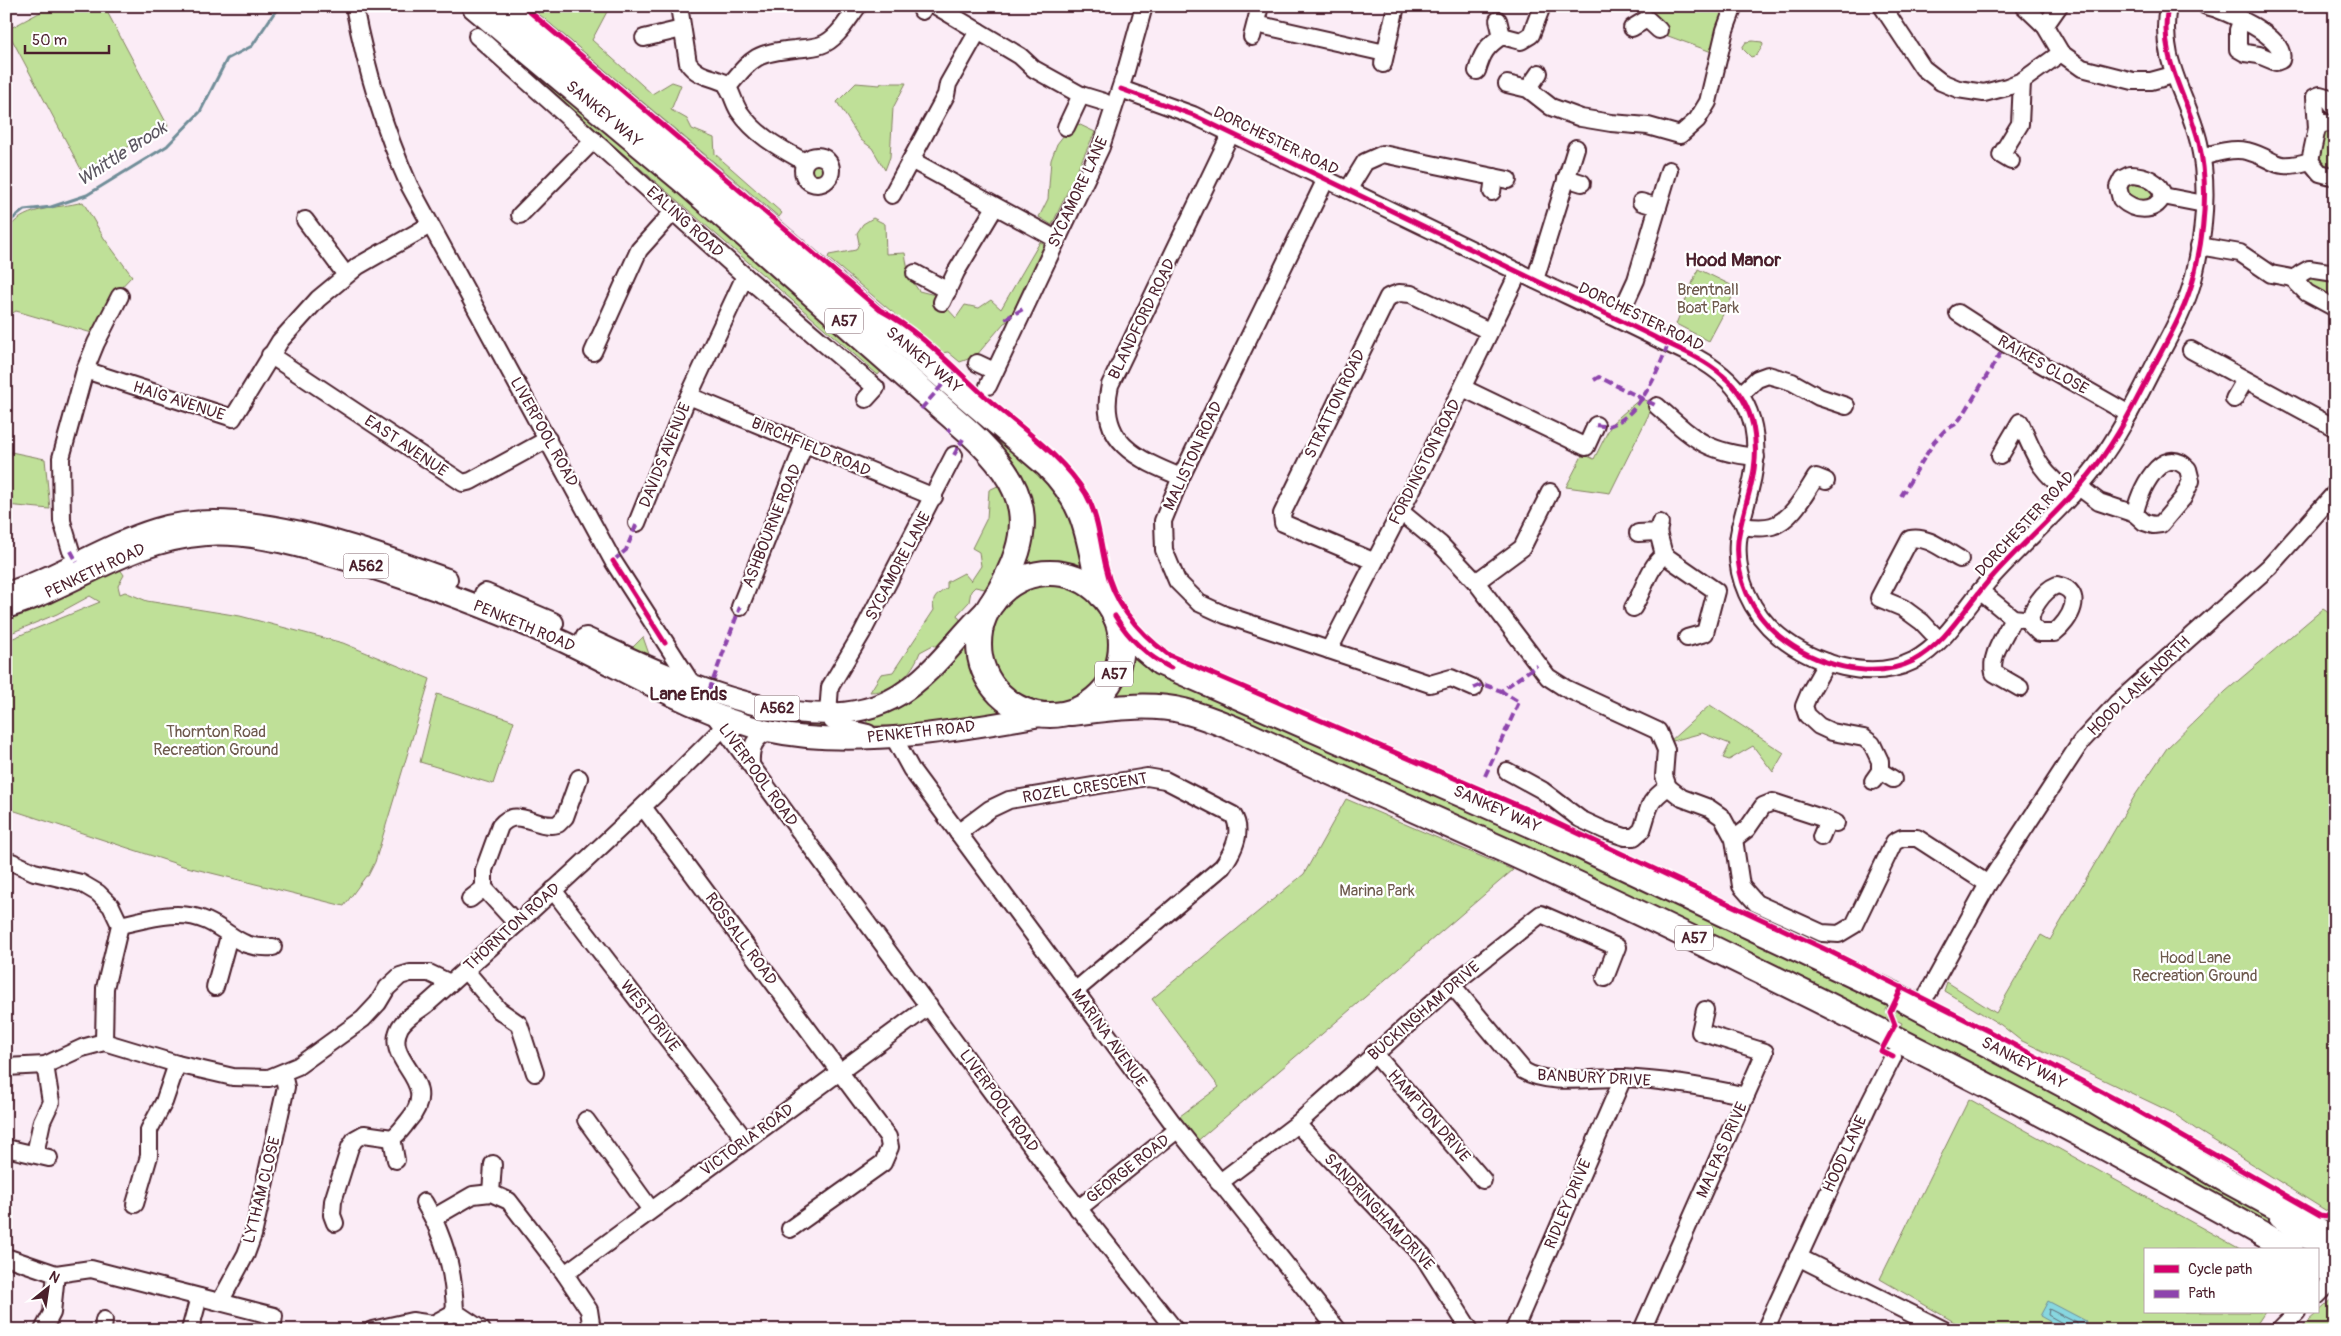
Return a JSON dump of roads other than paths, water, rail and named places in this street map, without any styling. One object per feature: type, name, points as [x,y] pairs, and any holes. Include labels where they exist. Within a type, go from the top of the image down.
[{"type":"highway","name":"SANKEY WAY","points":[[474,6],[686,183],[967,430],[1001,464],[1020,500],[1022,526],[1019,551],[1012,568],[992,603]]},
{"type":"highway","name":"SANKEY WAY","points":[[508,6],[987,387],[1074,497],[1084,518],[1101,596]]},
{"type":"highway","points":[[967,430],[987,387]]},
{"type":"highway","name":"A57","points":[[1041,574],[1063,575],[1084,582],[1101,596],[1115,616],[1121,637],[1120,651],[1112,679],[1099,696],[1070,713],[1046,715],[1024,710],[1006,700],[991,684],[982,665],[979,644],[982,624],[992,603],[1004,591],[1021,580],[1041,574]]},
{"type":"highway","name":"SANKEY WAY","points":[[1115,616],[1127,634],[1138,645],[1170,668],[1574,843],[1898,996],[2094,1101],[2224,1179],[2309,1248]]},
{"type":"highway","name":"SANKEY WAY","points":[[1070,713],[1130,707],[1163,707],[1205,718],[1287,753],[1598,893],[1793,986],[2096,1143],[2287,1248]]},
{"type":"highway","name":"SANKEY WAY","points":[[2318,1255],[2329,1264]]},
{"type":"main road","points":[[490,6],[538,50],[569,85]]},
{"type":"main road","name":"PENKETH ROAD","points":[[6,593],[19,589],[122,540],[157,528],[200,521],[292,546],[384,564],[442,592],[570,638],[693,686],[730,698],[784,710],[828,713],[853,711],[878,705],[916,683],[992,603]]},
{"type":"main road","name":"PENKETH ROAD","points":[[6,608],[30,600],[143,547],[234,529]]},
{"type":"main road","name":"PENKETH ROAD","points":[[570,638],[658,689],[719,721],[772,732],[819,737],[890,736],[1046,715]]},
{"type":"street","name":"LIVERPOOL ROAD","points":[[354,6],[365,62],[388,132],[409,184],[613,561],[693,686],[1078,1208],[1176,1330]]},
{"type":"street","points":[[679,6],[688,63],[692,69],[702,76],[720,81],[728,87],[741,113],[759,134],[771,144],[805,162]]},
{"type":"street","points":[[728,87],[750,62],[768,51],[822,45],[836,34],[858,6]]},
{"type":"street","points":[[1260,6],[1254,31],[1384,59],[1396,6]]},
{"type":"street","points":[[1477,71],[1483,52],[1500,28],[1521,41],[1531,35],[1542,6]]},
{"type":"street","points":[[1507,84],[1528,89],[1550,107],[1582,118],[1611,124],[1648,126],[1680,140],[1697,120],[1708,102],[1725,30],[1733,6]]},
{"type":"street","points":[[1882,6],[1923,68],[1948,86],[1984,92],[2022,81],[2061,53]]},
{"type":"street","points":[[2024,6],[2045,26],[2061,53],[2087,70],[2126,80],[2150,81],[2173,75]]},
{"type":"street","points":[[2045,26],[2059,6]]},
{"type":"street","name":"DORCHESTER ROAD","points":[[1121,89],[1169,105],[1231,133],[1618,319],[1715,369],[1729,381],[1740,395],[1753,424],[1756,457],[1740,526],[1737,555],[1742,582],[1751,602],[1773,631],[1792,645],[1827,662],[1868,670],[1910,662],[1939,640],[1980,591],[2075,491],[2104,456],[2129,414],[2182,312],[2194,276],[2199,246],[2204,204],[2202,157],[2192,120],[2173,75],[2165,36],[2168,6]]},
{"type":"street","points":[[2206,6],[2226,11],[2242,19]]},
{"type":"street","name":"SYCAMORE LANE","points":[[987,387],[1101,147],[1121,89],[1141,7]]},
{"type":"street","points":[[928,8],[978,31],[1020,56],[1034,69],[1082,95],[1104,102]]},
{"type":"street","points":[[1632,28],[1647,13],[1659,30]]},
{"type":"street","points":[[644,36],[682,29]]},
{"type":"street","points":[[892,195],[946,95],[948,84],[978,31]]},
{"type":"street","name":"EALING ROAD","points":[[480,43],[594,140],[745,276],[876,388],[866,400]]},
{"type":"street","points":[[1528,89],[1539,73]]},
{"type":"street","points":[[2011,161],[2001,155],[2020,124],[2022,81]]},
{"type":"street","points":[[1066,127],[1082,95]]},
{"type":"street","points":[[2335,108],[2328,97],[2320,95],[2314,97],[2317,128],[2310,161],[2320,174],[2335,177]]},
{"type":"street","points":[[2317,128],[2324,123],[2335,124]]},
{"type":"street","name":"BLANDFORD ROAD","points":[[1181,477],[1140,459],[1118,440],[1106,411],[1107,398],[1110,385],[1231,133]]},
{"type":"street","points":[[526,213],[594,140]]},
{"type":"street","points":[[1535,280],[1576,148]]},
{"type":"street","points":[[2202,157],[2240,150],[2256,154],[2280,166],[2310,161]]},
{"type":"street","points":[[1348,190],[1365,162],[1383,154],[1498,183]]},
{"type":"street","points":[[910,160],[1056,239]]},
{"type":"street","points":[[1618,319],[1636,280],[1669,170]]},
{"type":"street","points":[[1566,178],[1582,183]]},
{"type":"street","name":"MALISTON ROAD","points":[[1326,179],[1181,477],[1163,520],[1164,550],[1177,581],[1199,603],[1226,615],[1430,684],[1451,678],[1474,688]]},
{"type":"street","points":[[2164,196],[2204,204]]},
{"type":"street","points":[[1641,202],[1658,207]]},
{"type":"street","points":[[915,273],[945,297],[956,272],[995,206]]},
{"type":"street","points":[[592,352],[639,250],[673,212]]},
{"type":"street","points":[[305,220],[346,275]]},
{"type":"street","name":"HAIG AVENUE","points":[[85,370],[229,418],[236,416],[270,355],[302,315],[346,275],[430,224]]},
{"type":"street","points":[[2199,246],[2240,253],[2272,274],[2297,279]]},
{"type":"street","points":[[2297,279],[2309,269],[2335,273]]},
{"type":"street","name":"FORDINGTON ROAD","points":[[1329,650],[1373,561],[1401,512],[1519,272]]},
{"type":"street","name":"DAVIDS AVENUE","points":[[642,518],[689,396],[745,276]]},
{"type":"street","points":[[2297,279],[2297,283],[2302,290],[2335,308]]},
{"type":"street","name":"STRATTON ROAD","points":[[1373,561],[1283,523],[1282,514],[1388,297],[1398,293],[1411,294],[1489,332]]},
{"type":"street","points":[[71,551],[62,521],[61,458],[85,370],[96,343],[120,296]]},
{"type":"street","name":"RAIKES CLOSE","points":[[1958,313],[2006,344],[2129,414]]},
{"type":"street","points":[[2191,350],[2335,428]]},
{"type":"street","name":"EAST AVENUE","points":[[270,355],[463,483],[471,481],[548,439]]},
{"type":"street","points":[[977,363],[987,387]]},
{"type":"street","points":[[1740,395],[1756,379],[1768,374],[1792,382],[1819,397],[1846,406]]},
{"type":"street","points":[[2234,399],[2245,380]]},
{"type":"street","points":[[1463,388],[1586,447],[1596,425]]},
{"type":"street","name":"BIRCHFIELD ROAD","points":[[689,396],[934,498]]},
{"type":"street","points":[[1657,406],[1690,435],[1712,449],[1756,457]]},
{"type":"street","points":[[2000,456],[2020,422],[2036,459],[2046,475],[2099,502],[2135,514]]},
{"type":"street","name":"ASHBOURNE ROAD","points":[[740,607],[804,445]]},
{"type":"street","name":"SYCAMORE LANE","points":[[828,713],[830,687],[934,498],[954,455]]},
{"type":"street","points":[[1740,526],[1763,528],[1784,520],[1816,477],[1826,481]]},
{"type":"street","points":[[1476,582],[1522,548],[1549,491]]},
{"type":"street","name":"HOOD LANE NORTH","points":[[1928,993],[1988,884],[2065,764],[2097,723],[2143,678],[2269,567],[2335,493]]},
{"type":"street","points":[[1401,512],[1440,544],[1476,582],[1548,677],[1565,688],[1658,731],[1666,750],[1664,776],[1668,787],[1682,798],[1709,808],[1722,817],[1734,839],[1741,886],[1756,903],[1830,935],[1839,934],[1854,925],[1890,848],[1894,842],[1902,838],[1917,838],[1988,884]]},
{"type":"street","points":[[1638,532],[1659,528],[1664,555],[1716,591],[1729,589],[1742,582]]},
{"type":"street","points":[[1939,640],[1922,622],[1903,608],[1879,598],[1910,539],[1918,537],[1925,539],[1960,559]]},
{"type":"street","points":[[1631,608],[1644,588],[1654,563],[1664,555]]},
{"type":"street","points":[[1687,638],[1705,633],[1716,591]]},
{"type":"street","points":[[1980,591],[2012,618],[2030,620]]},
{"type":"street","points":[[2012,618],[1994,658],[1992,667],[1994,673],[2020,688]]},
{"type":"street","points":[[1827,662],[1804,706],[1807,715],[1836,740],[1864,738],[1872,744],[1880,761],[1882,777]]},
{"type":"street","points":[[838,675],[837,688],[840,698],[853,711]]},
{"type":"street","points":[[828,713],[832,721],[842,727],[890,736]]},
{"type":"street","name":"THORNTON ROAD","points":[[283,1074],[298,1066],[363,1019],[378,1003],[387,988],[400,976],[410,973],[430,973],[450,983],[517,924],[643,807],[719,721]]},
{"type":"street","points":[[751,764],[750,756],[755,742],[762,734],[772,732]]},
{"type":"street","name":"MARINA AVENUE","points":[[890,736],[911,769],[1177,1130],[1338,1330]]},
{"type":"street","points":[[1506,771],[1542,790],[1580,819],[1625,837],[1634,837],[1642,830],[1648,807],[1654,797],[1668,787]]},
{"type":"street","points":[[517,924],[484,888],[484,870],[500,826],[505,820],[515,816],[547,826],[558,824],[564,817],[580,776]]},
{"type":"street","name":"ROZEL CRESCENT","points":[[958,833],[990,809],[1008,800],[1147,778],[1165,780],[1233,815],[1237,822],[1238,831],[1236,844],[1222,867],[1075,991]]},
{"type":"street","points":[[1734,839],[1747,830],[1763,806],[1772,802],[1832,822],[1821,837]]},
{"type":"street","name":"ROSSALL ROAD","points":[[643,807],[888,1137],[889,1153],[883,1163],[790,1229]]},
{"type":"street","points":[[11,861],[34,872],[81,883],[98,893],[110,906],[120,925],[105,988],[104,1042]]},
{"type":"street","points":[[470,899],[484,888]]},
{"type":"street","name":"WEST DRIVE","points":[[553,890],[746,1141]]},
{"type":"street","points":[[120,925],[177,914],[206,921],[245,945],[276,947]]},
{"type":"street","name":"BUCKINGHAM DRIVE","points":[[1220,1182],[1297,1124],[1452,985],[1541,914],[1617,947],[1599,979]]},
{"type":"street","points":[[215,987],[229,936]]},
{"type":"street","points":[[465,970],[499,1010],[519,1024],[535,1073]]},
{"type":"street","points":[[392,1138],[416,1113],[420,1096],[414,1076],[398,1052],[398,1032],[410,1016],[450,983]]},
{"type":"street","name":"BANBURY DRIVE","points":[[1452,985],[1524,1071],[1532,1076],[1550,1078],[1623,1078],[1676,1084],[1746,1096]]},
{"type":"street","name":"VICTORIA ROAD","points":[[565,1274],[929,1006]]},
{"type":"street","name":"MALPAS DRIVE","points":[[1642,1330],[1765,1052],[1700,1032],[1705,1010]]},
{"type":"street","points":[[6,1067],[45,1065],[82,1048],[104,1042],[177,1064],[249,1079],[269,1078],[283,1074]]},
{"type":"street","name":"HAMPTON DRIVE","points":[[1374,1053],[1483,1180]]},
{"type":"street","name":"HOOD LANE","points":[[1765,1330],[1893,1057]]},
{"type":"street","points":[[134,1204],[149,1156],[149,1130],[164,1102],[177,1064]]},
{"type":"street","points":[[6,1148],[42,1156],[42,1121],[51,1102],[45,1065]]},
{"type":"street","name":"LYTHAM CLOSE","points":[[220,1302],[246,1254],[253,1235],[286,1087],[283,1074]]},
{"type":"street","name":"RIDLEY DRIVE","points":[[1514,1330],[1623,1078]]},
{"type":"street","points":[[586,1120],[651,1210]]},
{"type":"street","name":"SANDRINGHAM DRIVE","points":[[1297,1124],[1424,1256],[1470,1330]]},
{"type":"street","name":"GEORGE ROAD","points":[[1078,1208],[1177,1130]]},
{"type":"street","points":[[335,1224],[332,1215],[333,1201],[352,1143],[364,1134],[392,1138]]},
{"type":"street","points":[[392,1138],[396,1160]]},
{"type":"street","points":[[491,1193],[493,1164]]},
{"type":"street","points":[[433,1218],[473,1195],[491,1193],[510,1201],[565,1274],[589,1310],[592,1330]]},
{"type":"street","points":[[424,1202],[445,1244],[454,1278],[455,1312]]},
{"type":"street","points":[[6,1257],[56,1274],[91,1269],[274,1316],[272,1330]]},
{"type":"street","points":[[1798,1257],[1925,1325],[1944,1330]]},
{"type":"street","points":[[2318,1293],[2329,1264]]},
{"type":"street","points":[[44,1330],[52,1313],[56,1274]]},
{"type":"street","points":[[190,1330],[199,1297]]},
{"type":"street","points":[[372,1330],[412,1321],[433,1324],[455,1312]]},
{"type":"street","points":[[455,1312],[482,1330]]},
{"type":"street","points":[[2279,1330],[2293,1314]]},
{"type":"water","points":[[2048,1301],[2086,1321],[2082,1330],[2065,1330],[2040,1316]]},
{"type":"waterway","name":"Whittle Brook","points":[[6,224],[24,210],[51,207],[87,195],[167,146],[200,112],[227,59],[252,46],[274,13],[284,6]]},
{"type":"district","name":"Hood Manor","points":[[1733,260]]},
{"type":"district","name":"Lane Ends","points":[[688,694]]},
{"type":"park label","name":"Brentnall Boat Park","points":[[1708,299]]},
{"type":"park label","name":"Thornton Road Recreation Ground","points":[[216,741]]},
{"type":"park label","name":"Marina Park","points":[[1377,891]]},
{"type":"park label","name":"Hood Lane Recreation Ground","points":[[2195,967]]}]
